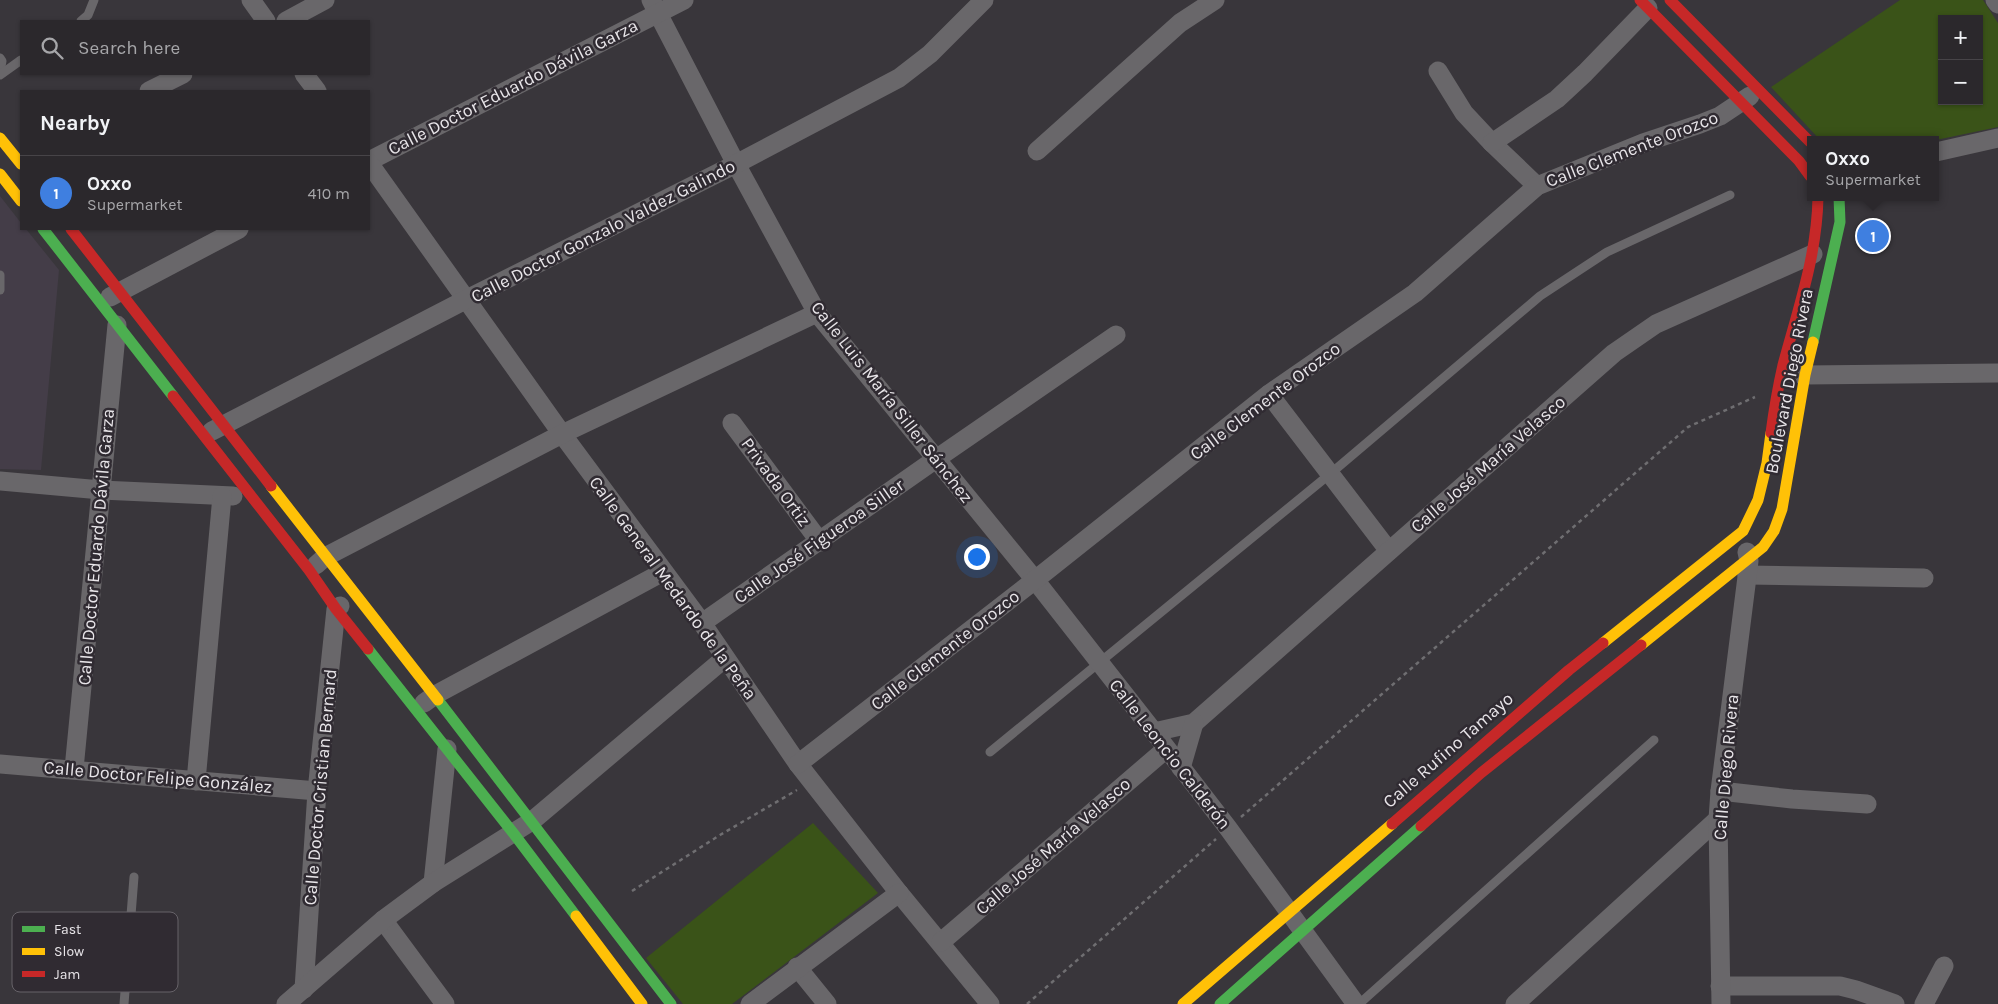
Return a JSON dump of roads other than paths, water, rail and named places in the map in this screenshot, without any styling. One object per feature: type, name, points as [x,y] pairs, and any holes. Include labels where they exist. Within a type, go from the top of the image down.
[{"type":"street","points":[[251,0],[265,20]]},
{"type":"street","points":[[288,20],[325,0]]},
{"type":"street","name":"Calle Doctor Eduardo Dávila Garza","points":[[370,161],[655,6],[684,0]]},
{"type":"street","name":"Calle Doctor Gonzalo Valdez Galindo","points":[[203,436],[466,299],[736,164],[900,78],[930,54],[964,7],[984,0]]},
{"type":"street","points":[[1038,151],[1180,23],[1215,0]]},
{"type":"street","points":[[1670,0],[1807,139]]},
{"type":"street","points":[[1995,0],[1998,4]]},
{"type":"street","points":[[1492,143],[1557,99],[1585,73],[1644,4],[1799,161],[1807,172]]},
{"type":"street","name":"Calle Luis María Siller Sánchez","points":[[655,6],[736,164],[817,313],[1035,580]]},
{"type":"street","points":[[1438,71],[1464,113],[1537,186]]},
{"type":"street","points":[[151,90],[181,75]]},
{"type":"street","points":[[305,75],[316,90]]},
{"type":"street","name":"Calle Clemente Orozco","points":[[798,764],[1035,580],[1269,394],[1415,293],[1537,186],[1643,143],[1720,116],[1760,90]]},
{"type":"street","points":[[0,138],[20,160],[0,167]]},
{"type":"street","points":[[1939,151],[1998,138]]},
{"type":"street","name":"Calle General Medardo de la Peña","points":[[370,163],[562,434],[702,623],[811,782],[990,1004]]},
{"type":"street","points":[[0,174],[20,200]]},
{"type":"street","name":"Boulevard Diego Rivera","points":[[1743,531],[1752,520],[1758,501],[1780,379],[1813,254],[1819,219],[1818,201]]},
{"type":"street","name":"Boulevard Diego Rivera","points":[[1748,568],[1774,531],[1782,509],[1805,375],[1840,222],[1839,201]]},
{"type":"street","points":[[43,230],[309,570],[336,609],[417,708],[642,1004]]},
{"type":"street","points":[[72,230],[325,558],[435,695],[671,1004]]},
{"type":"street","points":[[101,304],[119,291],[236,230]]},
{"type":"street","name":"Calle José María Velasco","points":[[1154,732],[1194,723],[1614,353],[1656,324],[1813,254]]},
{"type":"street","points":[[309,570],[325,558],[562,434],[817,313]]},
{"type":"street","name":"Calle Doctor Eduardo Dávila Garza","points":[[74,769],[117,325]]},
{"type":"street","name":"Calle José Figueroa Siller","points":[[702,623],[1116,336]]},
{"type":"street","points":[[1780,379],[1805,375],[1998,372]]},
{"type":"street","points":[[1269,394],[1389,551]]},
{"type":"street","name":"Privada Ortiz","points":[[732,423],[820,542]]},
{"type":"street","points":[[0,481],[100,490],[251,496]]},
{"type":"street","points":[[196,781],[222,496]]},
{"type":"street","name":"Calle Diego Rivera","points":[[1720,995],[1718,819],[1748,568],[1743,531]]},
{"type":"street","name":"Calle Rufino Tamayo","points":[[1183,1004],[1569,670],[1743,531]]},
{"type":"street","points":[[1220,1004],[1481,773],[1623,658],[1748,568],[1924,578]]},
{"type":"street","points":[[417,708],[435,695],[663,572]]},
{"type":"street","name":"Calle Leoncio Calderón","points":[[1035,580],[1228,828],[1358,1004]]},
{"type":"street","points":[[336,609],[355,595]]},
{"type":"street","name":"Calle Doctor Cristian Bernard","points":[[304,989],[317,791],[336,609]]},
{"type":"street","points":[[286,1004],[383,920],[433,883],[532,821],[726,658]]},
{"type":"street","points":[[1181,768],[1194,723]]},
{"type":"street","points":[[433,883],[447,749]]},
{"type":"street","name":"Calle José María Velasco","points":[[941,942],[1166,749]]},
{"type":"street","name":"Calle Doctor Felipe González","points":[[0,764],[317,791]]},
{"type":"street","points":[[1720,791],[1792,799],[1867,804]]},
{"type":"street","points":[[1515,1004],[1718,819]]},
{"type":"street","points":[[750,1004],[797,967],[899,893]]},
{"type":"street","points":[[383,920],[445,1004]]},
{"type":"street","points":[[1924,1004],[1944,966]]},
{"type":"street","points":[[797,967],[827,1004]]},
{"type":"street","points":[[1720,995],[1840,986],[1895,1004]]},
{"type":"lane","points":[[82,20],[88,15],[94,0]]},
{"type":"lane","points":[[0,58],[2,61],[0,71]]},
{"type":"lane","points":[[0,75],[20,61]]},
{"type":"lane","points":[[990,752],[1100,664],[1330,474],[1540,296],[1607,252],[1730,195]]},
{"type":"lane","points":[[0,275],[0,290]]},
{"type":"lane","points":[[1358,1004],[1654,740]]},
{"type":"lane","points":[[131,912],[134,877]]},
{"type":"place","name":"Oxxo","points":[[1873,236]]}]
